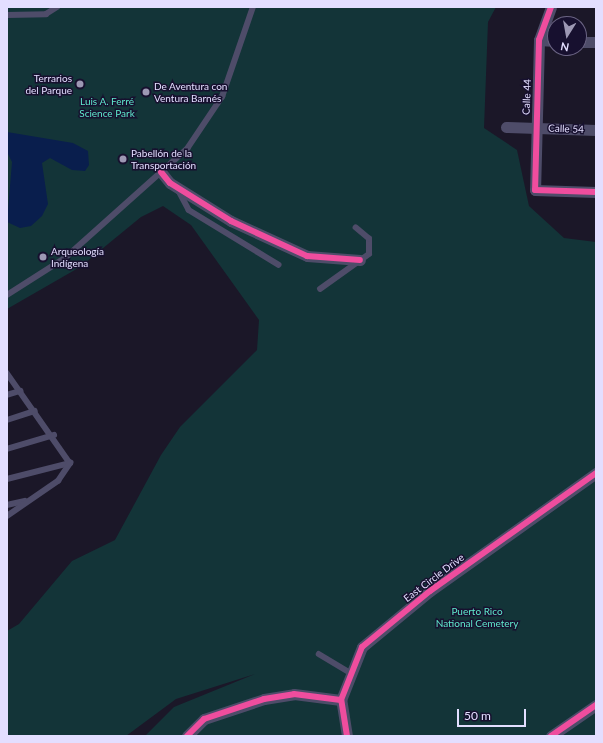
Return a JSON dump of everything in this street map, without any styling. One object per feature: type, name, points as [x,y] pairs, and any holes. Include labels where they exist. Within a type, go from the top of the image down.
[{"type":"street","name":"Calle 44","points":[[551,7],[539,40],[535,190],[596,192]]},
{"type":"street","points":[[539,40],[547,40]]},
{"type":"street","name":"Calle 54","points":[[506,127],[596,130]]},
{"type":"street","points":[[160,172],[176,187],[231,221],[307,256],[360,260]]},
{"type":"street","name":"East Circle Drive","points":[[347,736],[341,700],[362,647],[430,591],[596,473]]},
{"type":"street","points":[[187,736],[204,720],[264,699],[294,694],[341,700]]},
{"type":"street","points":[[551,736],[596,705]]},
{"type":"lane","points":[[7,15],[15,18],[46,14],[57,7]]},
{"type":"lane","points":[[7,295],[65,258],[187,149],[222,97],[253,7]]},
{"type":"lane","points":[[176,187],[189,210],[279,265]]},
{"type":"lane","points":[[320,289],[369,254],[369,240],[356,228]]},
{"type":"lane","points":[[7,373],[54,435],[70,463]]},
{"type":"lane","points":[[7,395],[20,391]]},
{"type":"lane","points":[[7,420],[35,411]]},
{"type":"lane","points":[[7,449],[54,435]]},
{"type":"lane","points":[[7,480],[70,463]]},
{"type":"lane","points":[[7,516],[58,481],[70,463]]},
{"type":"lane","points":[[7,505],[29,500]]},
{"type":"lane","points":[[319,654],[351,673]]},
{"type":"green space","points":[[7,7],[496,7],[488,22],[484,128],[517,150],[529,206],[564,238],[596,242],[596,736],[145,736],[174,707],[255,674],[176,699],[126,736],[7,736],[7,631],[19,624],[72,561],[115,540],[161,455],[180,427],[257,350],[259,320],[191,225],[163,206],[141,217],[80,267],[7,309]]},
{"type":"water","points":[[7,132],[73,143],[88,151],[89,165],[85,171],[72,170],[50,158],[42,163],[48,204],[42,216],[31,226],[20,228],[7,222],[12,162],[7,152]]},
{"type":"cycle path","points":[[551,7],[539,40],[535,190],[596,192]]},
{"type":"cycle path","points":[[161,172],[170,183],[231,221],[307,256],[360,260]]},
{"type":"cycle path","points":[[347,736],[341,700],[362,647],[430,591],[596,473]]},
{"type":"cycle path","points":[[187,736],[204,719],[264,699],[294,694],[341,700]]},
{"type":"cycle path","points":[[551,736],[596,705]]},
{"type":"place","name":"Terrarios del Parque","points":[[80,84]]},
{"type":"place","name":"De Aventura con Ventura Barnés","points":[[146,92]]},
{"type":"place","name":"Pabellón de la Transportación","points":[[123,159]]},
{"type":"place","name":"Arqueología Indígena","points":[[43,257]]},
{"type":"park label","name":"Luis A. Ferré Science Park","points":[[107,106]]},
{"type":"park label","name":"Puerto Rico National Cemetery","points":[[477,616]]}]
